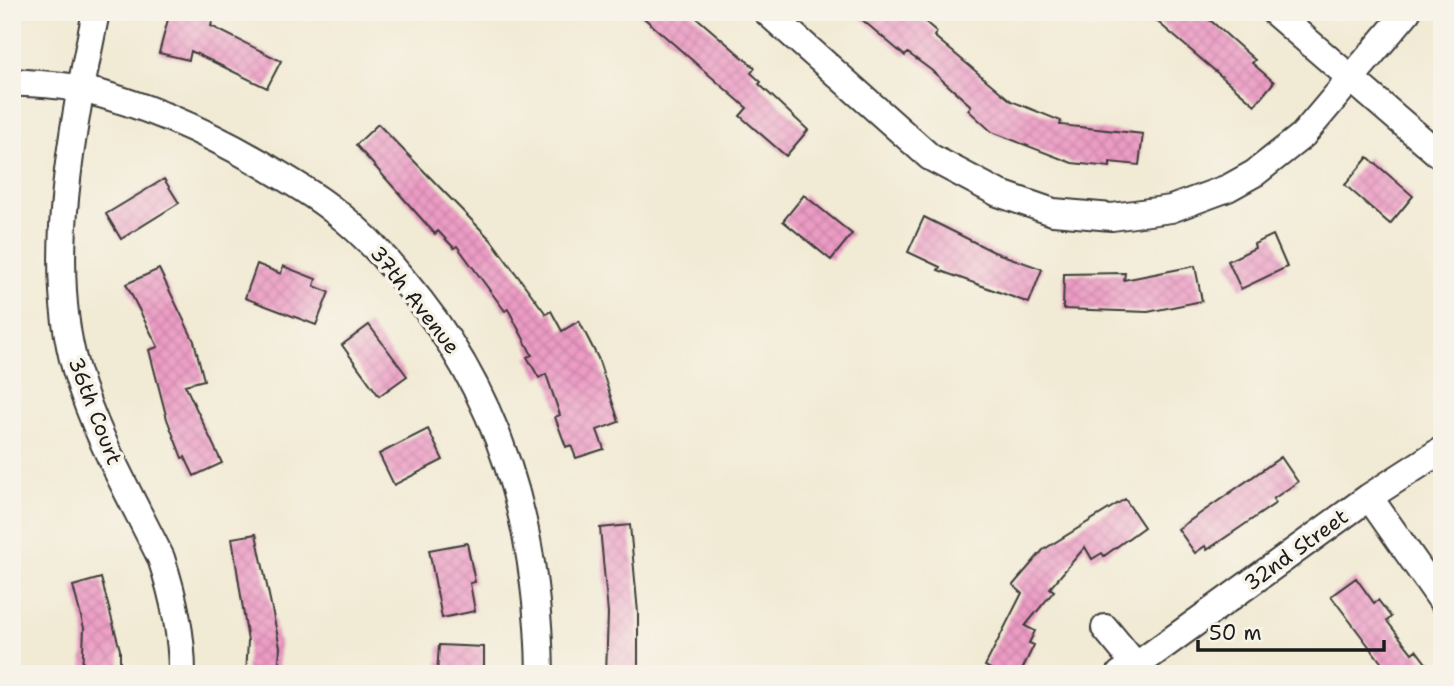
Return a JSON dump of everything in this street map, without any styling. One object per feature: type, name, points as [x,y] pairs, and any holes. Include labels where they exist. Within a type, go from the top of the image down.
[{"type":"street","name":"36th Court","points":[[96,12],[80,89],[66,191],[62,250],[68,339],[84,396],[161,558],[178,615],[182,674]]},
{"type":"street","points":[[767,12],[930,157],[998,193],[1053,212],[1112,217],[1171,209],[1228,188],[1255,173],[1303,135],[1407,12]]},
{"type":"street","points":[[1273,12],[1442,157]]},
{"type":"street","name":"37th Avenue","points":[[12,82],[80,89],[208,133],[310,193],[357,229],[418,296],[468,369],[494,424],[514,481],[529,539],[539,628],[540,674]]},
{"type":"street","name":"32nd Street","points":[[1133,671],[1369,497],[1442,450]]},
{"type":"street","points":[[1369,497],[1442,601]]},
{"type":"street","points":[[1105,628],[1133,671]]},
{"type":"building","points":[[170,12],[215,12],[211,26],[281,61],[267,88],[191,51],[189,60],[159,53]]},
{"type":"building","points":[[637,12],[690,12],[755,68],[751,73],[761,82],[759,84],[808,130],[786,156],[740,116],[747,108]]},
{"type":"building","points":[[853,12],[914,12],[937,32],[934,36],[1011,101],[1061,121],[1060,125],[1143,134],[1139,165],[1110,162],[1110,167],[1072,163],[992,132],[968,110],[971,106],[931,70],[908,53],[905,56]]},
{"type":"building","points":[[1146,12],[1201,12],[1255,60],[1252,63],[1274,82],[1255,105]]},
{"type":"building","points":[[378,124],[491,240],[546,314],[551,311],[562,331],[579,321],[598,358],[619,422],[597,430],[604,449],[576,458],[571,445],[566,447],[555,417],[560,415],[546,374],[539,378],[527,357],[532,355],[508,309],[505,311],[457,246],[454,248],[438,231],[435,234],[356,145]]},
{"type":"building","points":[[1368,157],[1413,196],[1390,224],[1345,185]]},
{"type":"building","points":[[164,179],[179,203],[121,239],[106,214]]},
{"type":"building","points":[[804,195],[852,234],[831,260],[783,221]]},
{"type":"building","points":[[924,217],[994,252],[1042,269],[1029,303],[938,270],[940,267],[908,252]]},
{"type":"building","points":[[1273,235],[1287,267],[1241,289],[1228,261],[1255,248],[1254,244]]},
{"type":"building","points":[[257,264],[281,274],[283,266],[316,279],[314,286],[329,292],[316,325],[245,298]]},
{"type":"building","points":[[1195,266],[1202,301],[1148,312],[1063,309],[1064,274],[1125,273],[1124,280]]},
{"type":"building","points":[[159,269],[194,341],[204,380],[185,385],[222,463],[194,476],[185,457],[182,458],[167,419],[149,350],[158,347],[126,284]]},
{"type":"building","points":[[369,325],[407,376],[379,396],[342,345]]},
{"type":"building","points":[[428,429],[443,460],[394,485],[379,454]]},
{"type":"building","points":[[1281,457],[1298,482],[1273,499],[1276,503],[1207,550],[1205,546],[1195,553],[1178,529]]},
{"type":"building","points":[[1125,499],[1144,527],[1104,556],[1102,553],[1092,559],[1085,547],[1050,588],[1054,591],[1025,626],[1035,631],[1029,643],[1034,645],[1020,674],[1000,674],[985,666],[1022,593],[1013,585],[1043,550]]},
{"type":"building","points":[[630,525],[638,613],[638,674],[606,674],[608,613],[600,528]]},
{"type":"building","points":[[256,534],[280,647],[278,674],[246,674],[248,641],[232,538]]},
{"type":"building","points":[[467,543],[475,582],[470,583],[475,611],[442,618],[429,550]]},
{"type":"building","points":[[101,578],[120,650],[120,674],[82,674],[84,628],[73,586]]},
{"type":"building","points":[[1356,578],[1374,603],[1378,600],[1391,617],[1387,621],[1412,653],[1416,650],[1434,674],[1385,674],[1388,672],[1331,596]]},
{"type":"building","points":[[439,645],[484,647],[484,674],[437,674]]}]
